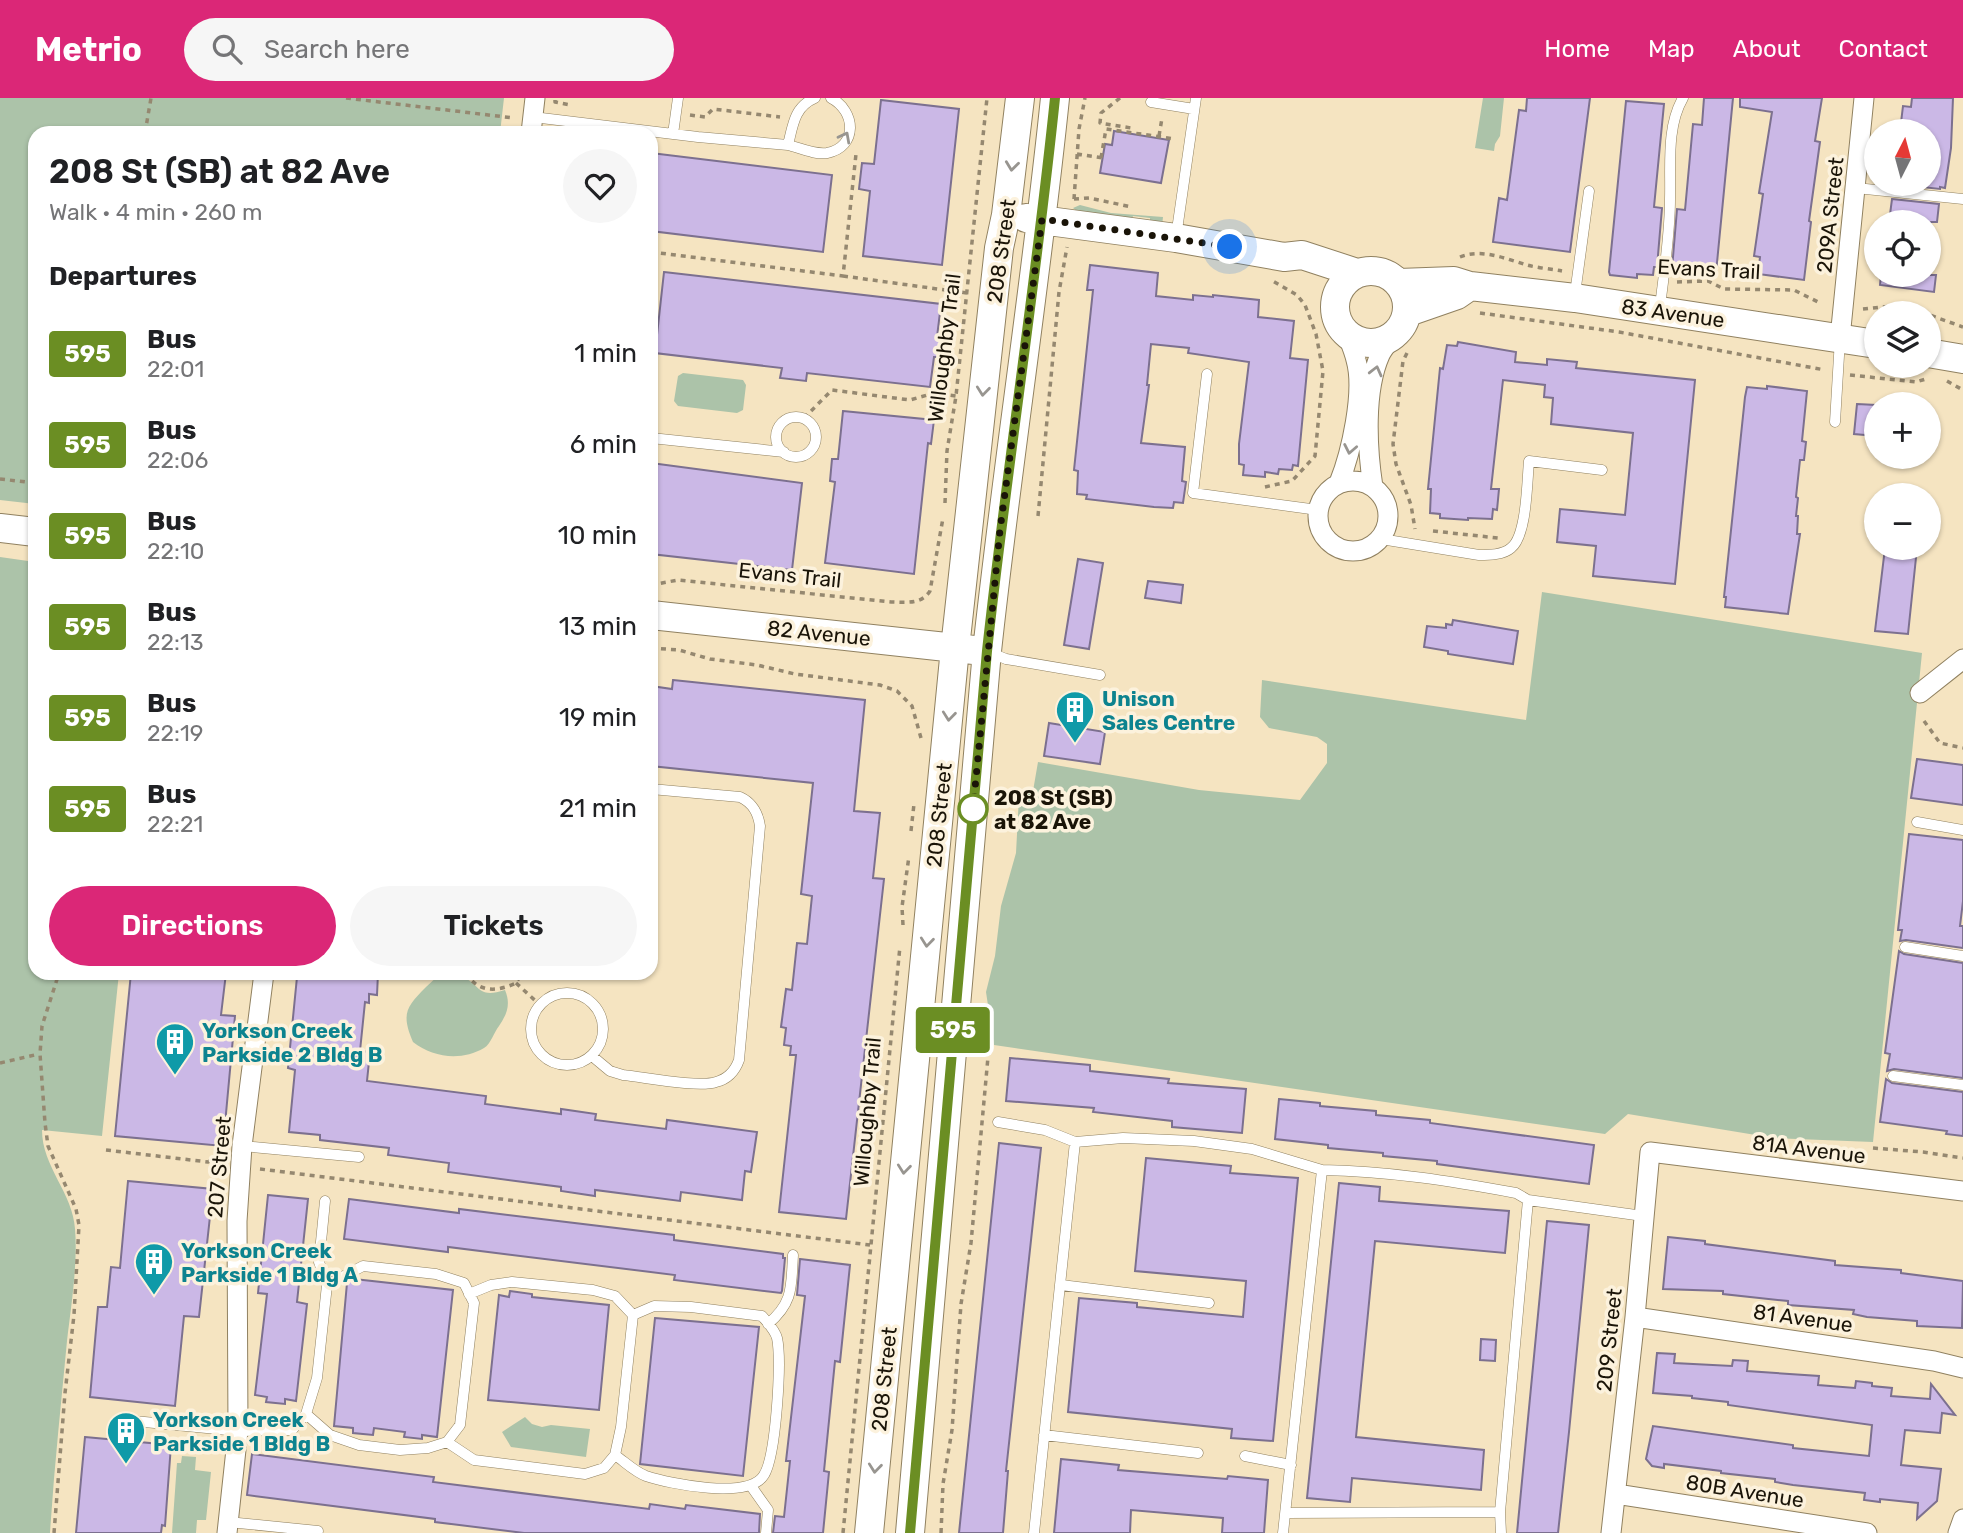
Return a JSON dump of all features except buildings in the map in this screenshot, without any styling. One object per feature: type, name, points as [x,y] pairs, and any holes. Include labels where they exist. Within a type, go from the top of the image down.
[{"type":"main road","name":"208 Street","points":[[869,1533],[956,648],[999,247],[1006,215],[1020,98]]},
{"type":"main road","name":"208 Street","points":[[909,1533],[987,651],[1055,98]]},
{"type":"main road","points":[[1006,215],[1176,238],[1276,267],[1291,265],[1335,293]]},
{"type":"main road","points":[[1276,267],[1303,255],[1357,273]]},
{"type":"main road","points":[[1380,271],[1399,283],[1405,293],[1408,312],[1402,327],[1402,341],[1369,344],[1357,341],[1339,325],[1335,313],[1335,293],[1357,273],[1380,271]]},
{"type":"main road","name":"83 Avenue","points":[[1399,283],[1454,281],[1473,299],[1571,285],[1660,311],[1864,342]]},
{"type":"main road","points":[[1408,312],[1457,295],[1473,299]]},
{"type":"main road","points":[[1941,355],[1963,359]]},
{"type":"main road","points":[[0,528],[28,531]]},
{"type":"main road","name":"82 Avenue","points":[[658,616],[987,651]]},
{"type":"street","name":"209A Street","points":[[1840,338],[1864,98]]},
{"type":"street","points":[[1339,483],[1362,482],[1382,495],[1389,517],[1387,529],[1372,547],[1349,552],[1338,549],[1321,533],[1318,522],[1322,499],[1339,483],[1349,453],[1355,421],[1357,362],[1347,334]]},
{"type":"street","points":[[1373,487],[1369,457],[1371,390],[1380,354],[1402,341]]},
{"type":"street","points":[[1920,693],[1963,659]]},
{"type":"street","name":"207 Street","points":[[227,1527],[238,1432],[237,1221],[242,1152],[263,980]]},
{"type":"street","name":"81A Avenue","points":[[1650,1152],[1963,1191]]},
{"type":"street","name":"209 Street","points":[[1611,1533],[1650,1152]]},
{"type":"street","name":"81 Avenue","points":[[1635,1317],[1934,1361],[1963,1368]]},
{"type":"street","name":"80B Avenue","points":[[1616,1494],[1867,1533]]},
{"type":"street","points":[[1958,1533],[1963,1520]]},
{"type":"lane","points":[[673,134],[678,98]]},
{"type":"lane","points":[[788,145],[798,110],[804,103],[815,98]]},
{"type":"lane","points":[[658,132],[788,145],[819,153],[837,149],[849,135],[850,117],[846,109],[831,98]]},
{"type":"lane","points":[[1660,311],[1675,118],[1683,98]]},
{"type":"lane","points":[[1151,102],[1195,104],[1176,238]]},
{"type":"lane","points":[[533,116],[611,126]]},
{"type":"lane","points":[[1856,188],[1963,199]]},
{"type":"lane","points":[[1571,285],[1589,191]]},
{"type":"lane","points":[[1835,422],[1840,338]]},
{"type":"lane","points":[[1208,374],[1193,493],[1318,510]]},
{"type":"lane","points":[[658,439],[784,452],[796,457],[803,456],[816,441],[814,428],[804,418],[792,417],[778,429],[777,442],[784,452]]},
{"type":"lane","points":[[1381,539],[1493,555],[1510,549],[1520,538],[1530,461],[1602,470]]},
{"type":"lane","points":[[987,651],[1006,659],[1100,675]]},
{"type":"lane","points":[[592,1056],[610,1071],[622,1075],[706,1084],[727,1077],[736,1068],[738,1060],[759,818],[753,805],[740,797],[658,790]]},
{"type":"lane","points":[[1917,822],[1963,830]]},
{"type":"lane","points":[[1905,947],[1963,956]]},
{"type":"lane","points":[[575,993],[596,1006],[604,1030],[601,1042],[592,1056],[573,1065],[560,1065],[539,1052],[533,1041],[531,1028],[533,1016],[540,1005],[550,997],[575,993]]},
{"type":"lane","points":[[1893,1076],[1963,1085]]},
{"type":"lane","points":[[998,1122],[1045,1130],[1075,1142],[1123,1138],[1252,1149],[1322,1170],[1412,1175],[1516,1193],[1528,1200],[1643,1216]]},
{"type":"lane","points":[[1034,1533],[1075,1142]]},
{"type":"lane","points":[[242,1152],[359,1157]]},
{"type":"lane","points":[[1283,1533],[1322,1170]]},
{"type":"lane","points":[[1501,1533],[1500,1512],[1528,1200]]},
{"type":"lane","points":[[134,1421],[238,1432],[292,1430],[306,1414],[317,1378],[327,1285],[320,1262],[325,1201]]},
{"type":"lane","points":[[768,1324],[781,1313],[789,1299],[793,1255]]},
{"type":"lane","points":[[306,1414],[330,1435],[359,1446],[400,1450],[428,1448],[447,1442],[460,1425],[474,1303],[464,1283],[436,1274],[363,1265],[327,1285]]},
{"type":"lane","points":[[447,1442],[474,1460],[585,1474],[604,1468],[615,1455],[621,1427],[633,1315],[615,1296],[593,1290],[512,1282],[491,1285],[469,1294]]},
{"type":"lane","points":[[1062,1285],[1209,1303]]},
{"type":"lane","points":[[615,1455],[644,1475],[680,1484],[726,1489],[751,1486],[764,1476],[772,1448],[779,1365],[777,1335],[762,1316],[691,1307],[654,1306],[633,1315]]},
{"type":"lane","points":[[1044,1435],[1198,1453]]},
{"type":"lane","points":[[1245,1456],[1291,1465]]},
{"type":"lane","points":[[751,1486],[768,1510],[766,1533]]},
{"type":"lane","points":[[1286,1513],[1500,1512]]},
{"type":"lane","points":[[227,1527],[318,1531]]},
{"type":"path","points":[[146,126],[151,98]]},
{"type":"path","points":[[346,98],[513,118],[533,116]]},
{"type":"path","points":[[555,98],[555,103],[582,106]]},
{"type":"path","name":"Willoughby Trail","points":[[925,598],[932,584],[943,520],[947,451],[956,396],[987,98]]},
{"type":"path","points":[[1085,98],[1073,199],[1089,198],[1134,208]]},
{"type":"path","points":[[1120,98],[1101,113],[1100,123],[1132,128],[1131,132]]},
{"type":"path","points":[[676,114],[705,117],[713,109],[783,117]]},
{"type":"path","points":[[1159,136],[1162,114]]},
{"type":"path","points":[[1077,154],[1102,158],[1106,129],[1179,139]]},
{"type":"path","points":[[842,276],[857,159],[856,148]]},
{"type":"path","points":[[1038,516],[1059,292],[1067,247],[1077,248]]},
{"type":"path","points":[[658,253],[967,293]]},
{"type":"path","points":[[1471,253],[1509,258],[1571,285]]},
{"type":"path","points":[[1276,267],[1305,305],[1316,334],[1323,371],[1315,456],[1292,481]]},
{"type":"path","name":"Evans Trail","points":[[1663,282],[1708,281],[1724,289],[1794,290],[1820,303]]},
{"type":"path","points":[[1473,299],[1619,332],[1838,372],[1916,382],[1939,378],[1963,390]]},
{"type":"path","points":[[1863,309],[1902,305],[1963,327]]},
{"type":"path","points":[[1402,341],[1403,361],[1393,444],[1396,464],[1411,505],[1413,528],[1498,538]]},
{"type":"path","points":[[804,418],[832,390],[910,400],[934,393],[956,396]]},
{"type":"path","points":[[0,479],[28,482]]},
{"type":"path","name":"Evans Trail","points":[[658,584],[678,580],[891,601],[919,601],[925,598]]},
{"type":"path","points":[[658,648],[679,650],[710,659],[795,674],[880,685],[897,691],[915,712],[921,748]]},
{"type":"path","points":[[1924,721],[1940,743],[1963,748]]},
{"type":"path","points":[[912,837],[912,813],[916,793]]},
{"type":"path","name":"Willoughby Trail","points":[[843,1533],[902,935],[903,895],[911,846]]},
{"type":"path","points":[[54,1533],[74,1315],[79,1225],[76,1209],[48,1146],[40,1054],[42,1026],[58,980]]},
{"type":"path","points":[[472,980],[487,989],[500,989],[518,980]]},
{"type":"path","points":[[516,983],[540,1005]]},
{"type":"path","points":[[0,1063],[40,1054]]},
{"type":"path","points":[[941,1533],[943,1484],[953,1430],[961,1304],[971,1243],[988,1056]]},
{"type":"path","points":[[1873,1148],[1963,1158]]},
{"type":"path","points":[[106,1150],[208,1162],[219,1155],[242,1152],[254,1168],[870,1245]]},
{"type":"green space","points":[[0,98],[504,98],[501,126],[28,126],[28,503],[0,500]]},
{"type":"green space","points":[[1483,98],[1504,98],[1500,136],[1494,151],[1475,148]]},
{"type":"green space","points":[[1080,205],[1111,213],[1163,217],[1162,226],[1150,224],[1150,218],[1133,216],[1131,221],[1078,212],[1073,208]]},
{"type":"green space","points":[[683,373],[743,380],[746,385],[743,410],[737,413],[678,406],[674,401],[678,376]]},
{"type":"green space","points":[[0,557],[28,561],[28,980],[118,980],[102,1136],[42,1130],[47,1156],[73,1216],[76,1242],[50,1533],[0,1533]]},
{"type":"green space","points":[[1542,592],[1922,653],[1873,1142],[1774,1138],[1628,1114],[1605,1134],[994,1045],[986,992],[995,956],[1001,906],[1016,853],[1019,796],[1033,791],[1038,762],[1199,790],[1300,800],[1327,763],[1327,744],[1317,737],[1269,728],[1260,717],[1262,680],[1526,720]]},
{"type":"green space","points":[[469,980],[484,992],[505,990],[507,1009],[489,1044],[466,1055],[448,1056],[429,1052],[413,1042],[407,1024],[408,1012],[419,994],[433,981]]},
{"type":"green space","points":[[525,1417],[532,1424],[542,1427],[551,1425],[590,1429],[586,1457],[511,1447],[502,1432]]},
{"type":"green space","points":[[182,1456],[196,1457],[195,1470],[211,1472],[206,1520],[197,1520],[196,1533],[172,1533],[177,1463],[181,1463]]},
{"type":"bus line","name":"595","points":[[910,1533],[987,651],[1055,98]]},
{"type":"place","name":"Unison Sales Centre","points":[[1075,744]]},
{"type":"place","name":"208 St (SB) at 82 Ave","points":[[973,809]]},
{"type":"place","name":"Yorkson Creek Parkside 2 Bldg B","points":[[175,1076]]},
{"type":"place","name":"Yorkson Creek Parkside 1 Bldg A","points":[[154,1296]]},
{"type":"place","name":"Yorkson Creek Parkside 1 Bldg B","points":[[126,1465]]},
{"type":"route","points":[[973,809],[1000,530],[1042,219],[1230,247]]}]
